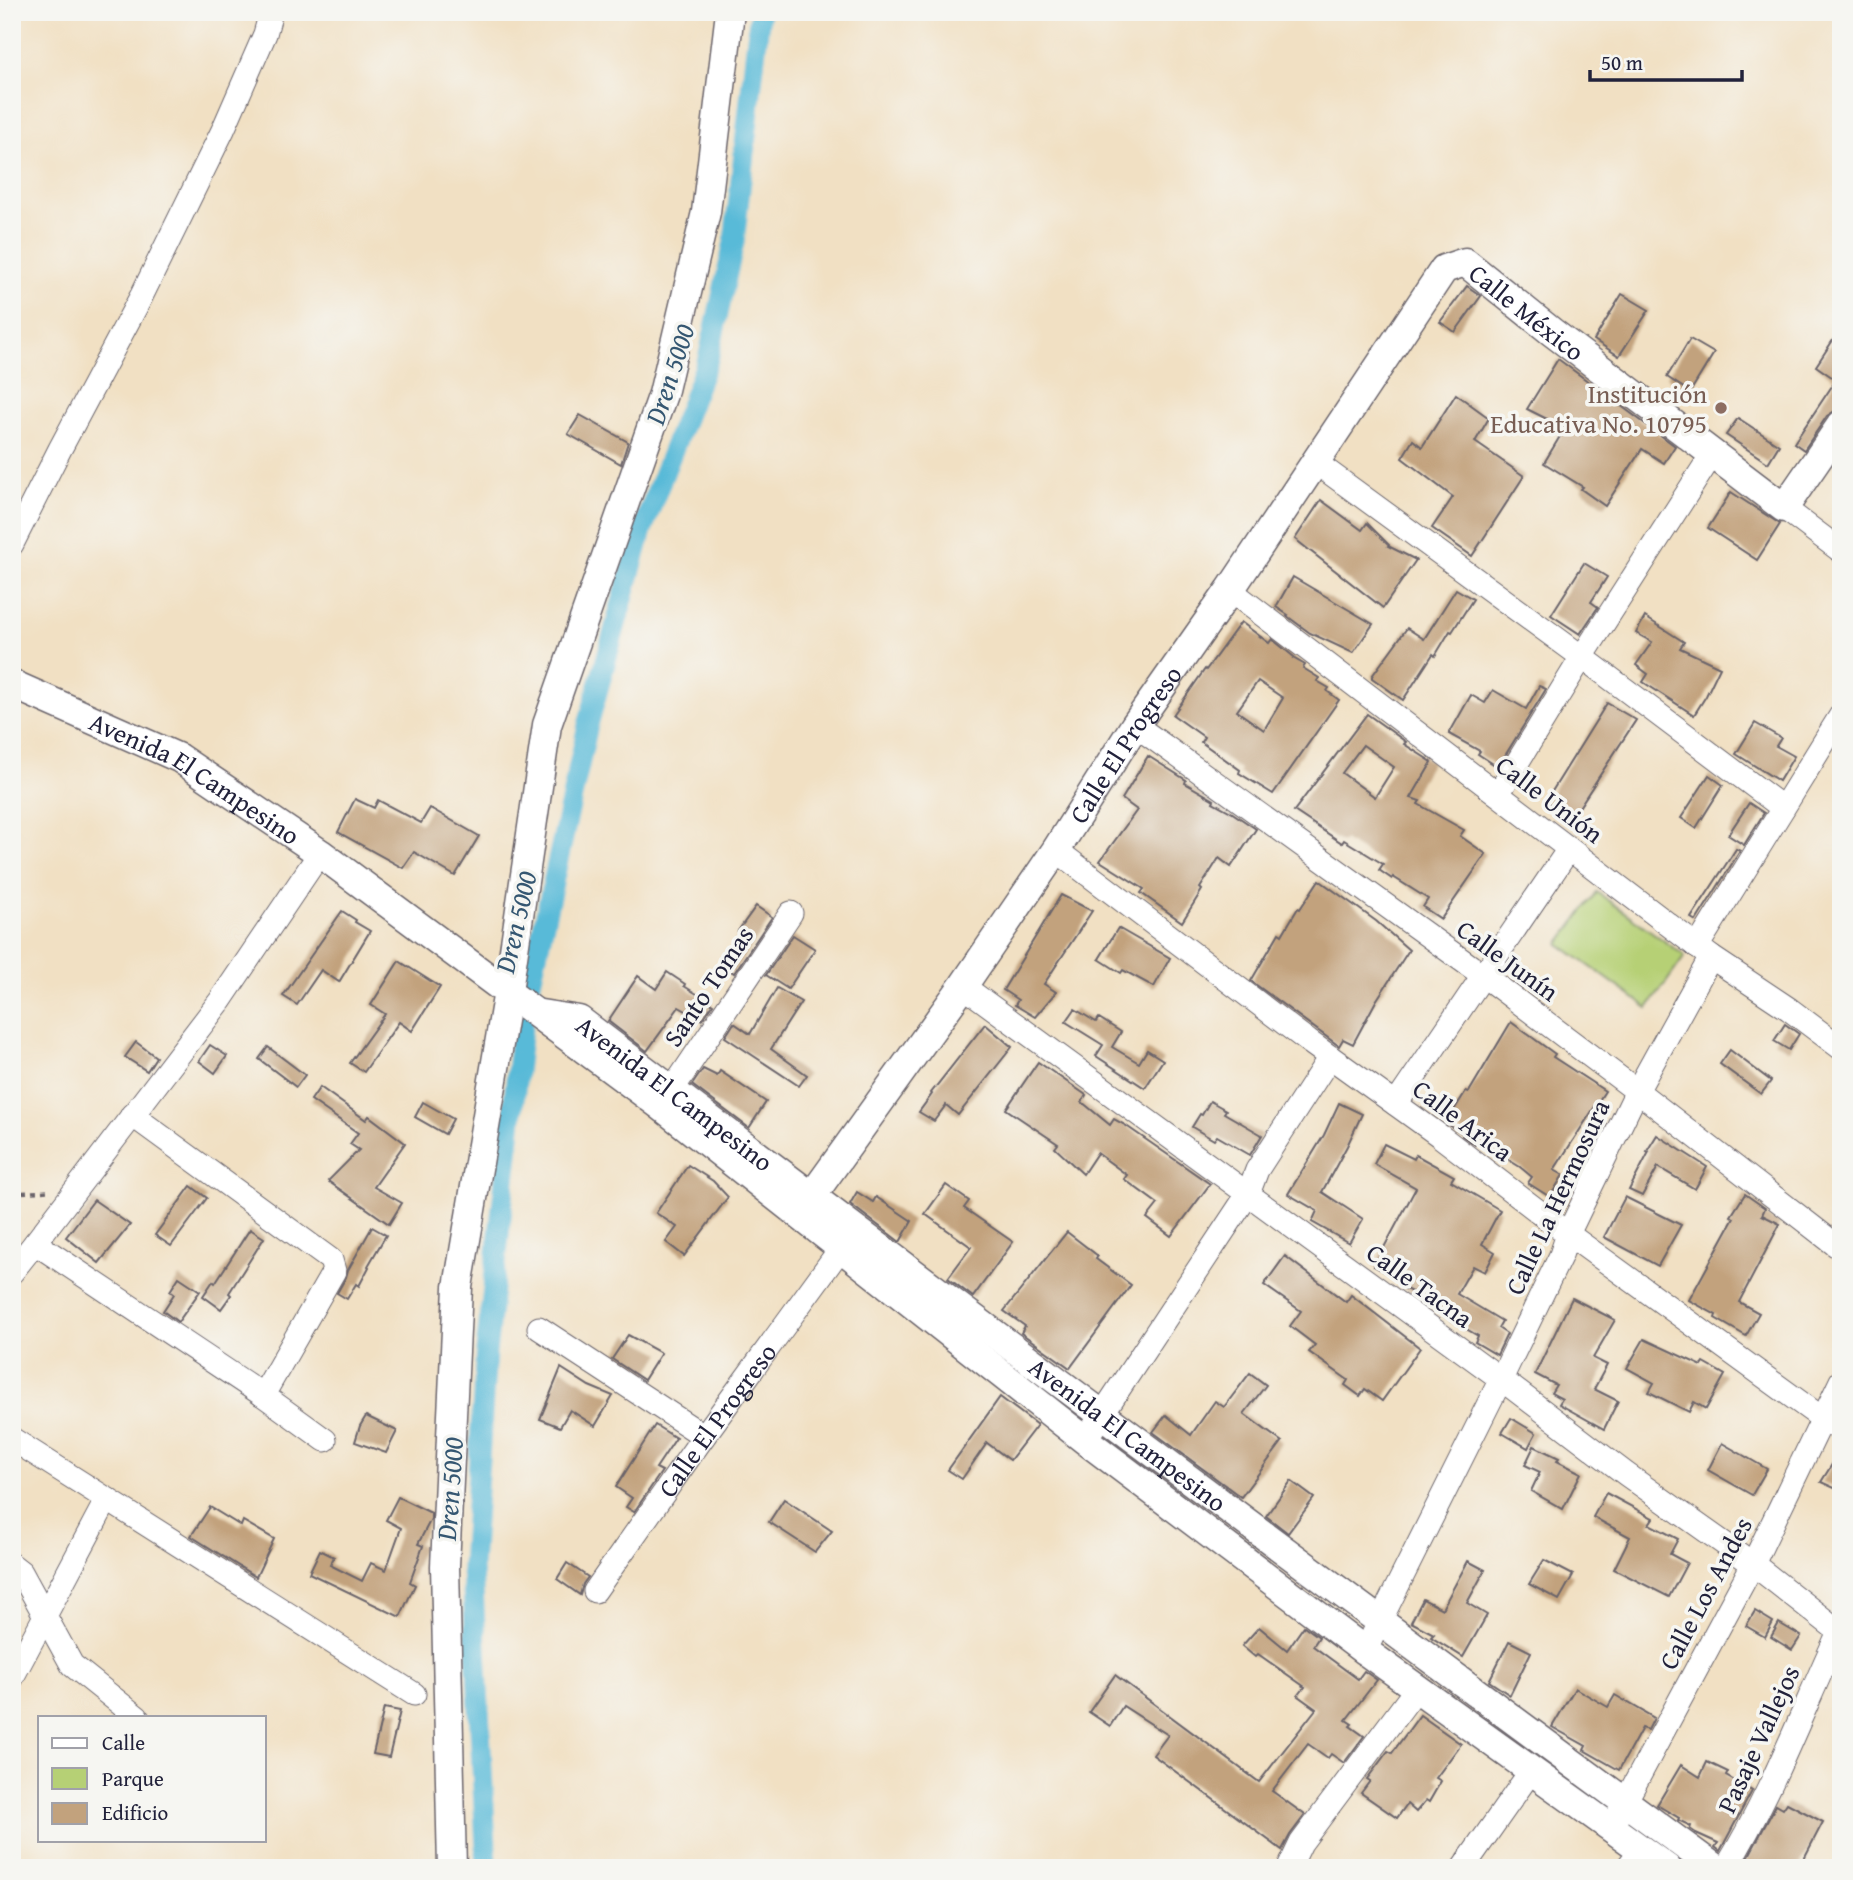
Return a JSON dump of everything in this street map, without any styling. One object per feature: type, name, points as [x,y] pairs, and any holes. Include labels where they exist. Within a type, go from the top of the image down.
[{"type":"street","points":[[12,544],[141,297],[223,130],[265,34],[271,12]]},
{"type":"street","points":[[452,1868],[444,1566],[458,1287],[510,993],[547,725],[663,394],[706,212],[730,12]]},
{"type":"street","name":"Calle México","points":[[1444,269],[1465,262],[1552,332],[1841,551]]},
{"type":"street","name":"Calle El Progreso","points":[[805,1205],[963,986],[1056,850],[1135,724],[1230,590],[1444,269]]},
{"type":"street","points":[[1784,508],[1841,425]]},
{"type":"street","points":[[1498,794],[1713,453]]},
{"type":"street","points":[[1315,462],[1783,808]]},
{"type":"street","name":"Calle Unión","points":[[1230,590],[1704,952],[1841,1048]]},
{"type":"street","name":"Avenida El Campesino","points":[[12,684],[179,758],[320,853],[661,1106],[1102,1414],[1715,1868]]},
{"type":"street","name":"Calle La Hermosura","points":[[1365,1651],[1501,1379],[1704,952],[1783,808],[1841,715]]},
{"type":"street","name":"Calle Junín","points":[[1135,724],[1483,976],[1841,1248]]},
{"type":"street","points":[[1395,1104],[1569,849]]},
{"type":"street","name":"Calle Arica","points":[[1056,850],[1568,1234],[1832,1424]]},
{"type":"street","points":[[12,1272],[220,1001],[320,853]]},
{"type":"street","name":"Santo Tomas","points":[[672,1090],[791,913]]},
{"type":"street","name":"Calle Tacna","points":[[963,986],[1501,1379],[1626,1474],[1753,1564],[1840,1632]]},
{"type":"street","name":"Avenida El Campesino","points":[[538,1014],[579,1020],[672,1090],[805,1205],[841,1248],[1085,1440],[1365,1651],[1611,1828],[1634,1859],[1667,1868]]},
{"type":"street","points":[[1085,1440],[1248,1194],[1257,1170],[1330,1056]]},
{"type":"street","points":[[132,1115],[331,1260],[334,1271],[263,1395]]},
{"type":"street","points":[[35,1243],[263,1395],[325,1440]]},
{"type":"street","name":"Calle El Progreso","points":[[595,1591],[841,1248]]},
{"type":"street","points":[[539,1328],[704,1436]]},
{"type":"street","name":"Calle Los Andes","points":[[1611,1828],[1753,1564],[1832,1424],[1841,1381]]},
{"type":"street","points":[[12,1439],[414,1694]]},
{"type":"street","points":[[12,1678],[107,1499]]},
{"type":"street","points":[[12,1565],[21,1572],[72,1665],[136,1716]]},
{"type":"street","name":"Pasaje Vallejos","points":[[1726,1868],[1779,1768],[1840,1632]]},
{"type":"street","points":[[1289,1868],[1301,1843],[1417,1688]]},
{"type":"street","points":[[1463,1868],[1531,1771]]},
{"type":"path","points":[[12,1193],[77,1190]]},
{"type":"green space","points":[[1597,892],[1685,956],[1648,1008],[1559,944]]},
{"type":"building","points":[[1467,286],[1481,296],[1455,332],[1440,322]]},
{"type":"building","points":[[1622,294],[1649,310],[1619,356],[1594,340]]},
{"type":"building","points":[[1841,328],[1841,407],[1827,416],[1804,450],[1794,443],[1836,380],[1816,366]]},
{"type":"building","points":[[1690,339],[1714,353],[1690,392],[1667,377]]},
{"type":"building","points":[[1558,359],[1675,446],[1664,463],[1642,449],[1605,506],[1581,489],[1583,487],[1544,463],[1565,428],[1527,409]]},
{"type":"building","points":[[1456,394],[1489,418],[1475,442],[1524,476],[1472,556],[1432,528],[1453,497],[1402,458],[1413,440],[1422,447]]},
{"type":"building","points":[[580,415],[628,442],[621,464],[568,434]]},
{"type":"building","points":[[1738,418],[1779,445],[1768,463],[1726,435]]},
{"type":"building","points":[[1731,492],[1780,524],[1757,560],[1708,528]]},
{"type":"building","points":[[1321,500],[1362,530],[1367,523],[1388,546],[1416,560],[1383,608],[1295,539]]},
{"type":"building","points":[[1584,563],[1607,577],[1591,602],[1598,607],[1580,634],[1551,615]]},
{"type":"building","points":[[1293,577],[1373,624],[1353,653],[1310,633],[1276,607]]},
{"type":"building","points":[[1456,589],[1473,599],[1403,700],[1372,676],[1407,628],[1424,639]]},
{"type":"building","points":[[1645,617],[1684,642],[1680,648],[1720,667],[1694,715],[1643,682],[1648,674],[1636,665],[1652,642],[1636,633]]},
{"type":"building","points":[[1241,622],[1269,643],[1272,639],[1305,665],[1303,668],[1319,678],[1317,681],[1329,688],[1327,691],[1339,700],[1273,794],[1239,773],[1240,770],[1201,742],[1204,737],[1173,715]],"holes":[[[1258,681],[1283,698],[1264,730],[1237,711]]]},
{"type":"building","points":[[1539,686],[1546,689],[1498,767],[1478,754],[1480,751],[1449,734],[1471,695],[1485,703],[1493,690],[1526,709]]},
{"type":"building","points":[[1607,703],[1636,720],[1572,818],[1546,801]]},
{"type":"building","points":[[1367,714],[1406,742],[1404,744],[1432,762],[1411,798],[1464,830],[1460,836],[1486,854],[1441,919],[1423,907],[1428,899],[1379,870],[1383,864],[1344,840],[1342,843],[1294,811]],"holes":[[[1363,745],[1394,767],[1375,797],[1342,773]]]},
{"type":"building","points":[[1755,723],[1781,738],[1776,746],[1794,756],[1779,781],[1736,754]]},
{"type":"building","points":[[1148,756],[1256,829],[1231,867],[1219,858],[1182,922],[1141,893],[1144,889],[1100,861],[1137,810],[1122,799]]},
{"type":"building","points":[[1709,775],[1723,785],[1696,828],[1681,818]]},
{"type":"building","points":[[355,799],[374,808],[378,800],[421,823],[430,808],[479,836],[455,876],[414,852],[403,868],[338,832]]},
{"type":"building","points":[[1749,803],[1764,813],[1744,845],[1728,835]]},
{"type":"building","points":[[1736,849],[1740,851],[1696,921],[1691,918]]},
{"type":"building","points":[[1319,880],[1376,921],[1409,950],[1376,1001],[1353,1044],[1343,1039],[1339,1046],[1251,981],[1279,933],[1282,935]]},
{"type":"building","points":[[1061,895],[1092,911],[1044,984],[1056,992],[1035,1017],[1015,1005],[1018,1000],[1003,990]]},
{"type":"building","points":[[756,906],[772,917],[734,973],[722,965],[741,932],[738,931]]},
{"type":"building","points":[[342,911],[370,931],[339,982],[321,970],[297,1005],[283,996]]},
{"type":"building","points":[[1118,928],[1170,958],[1154,987],[1123,970],[1121,973],[1099,959]]},
{"type":"building","points":[[793,935],[815,949],[788,989],[766,975]]},
{"type":"building","points":[[399,961],[440,987],[412,1031],[399,1022],[364,1072],[350,1063],[385,1014],[371,1005]]},
{"type":"building","points":[[667,972],[713,1004],[702,1020],[679,1007],[647,1051],[608,1021],[638,976],[656,989]]},
{"type":"building","points":[[777,988],[801,1002],[771,1049],[807,1075],[799,1086],[725,1037],[734,1023],[750,1034]]},
{"type":"building","points":[[1075,1009],[1096,1022],[1099,1018],[1121,1032],[1112,1047],[1139,1063],[1147,1050],[1163,1060],[1145,1088],[1096,1056],[1103,1045],[1066,1022]]},
{"type":"building","points":[[1511,1022],[1555,1054],[1553,1057],[1605,1091],[1554,1170],[1563,1175],[1550,1197],[1528,1183],[1532,1177],[1520,1167],[1478,1141],[1475,1145],[1446,1123],[1466,1091],[1469,1092]]},
{"type":"building","points":[[985,1024],[1012,1047],[958,1115],[946,1105],[934,1121],[919,1112],[931,1093]]},
{"type":"building","points":[[1785,1024],[1799,1034],[1789,1050],[1774,1041]]},
{"type":"building","points":[[136,1042],[156,1057],[147,1071],[125,1057]]},
{"type":"building","points":[[210,1045],[227,1056],[215,1073],[199,1061]]},
{"type":"building","points":[[268,1047],[305,1075],[296,1087],[259,1059]]},
{"type":"building","points":[[1730,1050],[1771,1081],[1761,1094],[1720,1064]]},
{"type":"building","points":[[1038,1062],[1086,1095],[1082,1102],[1110,1125],[1114,1119],[1125,1125],[1210,1184],[1171,1236],[1147,1218],[1158,1204],[1124,1179],[1127,1175],[1097,1153],[1083,1174],[1055,1148],[1058,1144],[1006,1109]]},
{"type":"building","points":[[703,1069],[717,1076],[720,1071],[766,1102],[749,1128],[692,1085]]},
{"type":"building","points":[[320,1087],[366,1120],[369,1116],[405,1143],[374,1187],[402,1203],[389,1224],[328,1181],[359,1150],[350,1144],[358,1133],[311,1100]]},
{"type":"building","points":[[1210,1101],[1226,1110],[1224,1113],[1262,1135],[1250,1155],[1217,1136],[1214,1140],[1192,1127]]},
{"type":"building","points":[[423,1102],[453,1119],[445,1134],[415,1117]]},
{"type":"building","points":[[1339,1103],[1362,1114],[1322,1192],[1363,1219],[1349,1243],[1312,1222],[1317,1211],[1288,1194],[1324,1135]]},
{"type":"building","points":[[1657,1135],[1707,1167],[1695,1189],[1658,1167],[1642,1196],[1629,1190]]},
{"type":"building","points":[[1384,1144],[1414,1159],[1416,1155],[1454,1176],[1451,1181],[1500,1210],[1482,1244],[1495,1252],[1485,1272],[1473,1266],[1457,1294],[1502,1321],[1498,1328],[1507,1334],[1497,1355],[1475,1342],[1478,1336],[1434,1310],[1437,1306],[1404,1288],[1407,1283],[1374,1266],[1416,1188],[1374,1164]]},
{"type":"building","points":[[688,1165],[713,1181],[728,1197],[684,1256],[666,1242],[677,1227],[656,1213]]},
{"type":"building","points":[[946,1185],[969,1201],[964,1208],[1013,1242],[973,1297],[948,1278],[971,1247],[925,1214]]},
{"type":"building","points":[[191,1186],[207,1198],[171,1246],[155,1235]]},
{"type":"building","points":[[857,1192],[873,1202],[876,1197],[912,1221],[900,1242],[850,1204]]},
{"type":"building","points":[[1745,1194],[1765,1208],[1762,1215],[1780,1224],[1739,1302],[1759,1313],[1746,1336],[1689,1300],[1734,1218],[1731,1216]]},
{"type":"building","points":[[1625,1197],[1681,1225],[1658,1266],[1604,1237]]},
{"type":"building","points":[[94,1200],[130,1225],[99,1263],[66,1237]]},
{"type":"building","points":[[372,1227],[386,1235],[359,1286],[356,1284],[347,1299],[337,1293]]},
{"type":"building","points":[[250,1229],[264,1238],[221,1309],[203,1296],[213,1281],[215,1283]]},
{"type":"building","points":[[1067,1232],[1098,1256],[1096,1259],[1131,1285],[1070,1368],[1021,1333],[1025,1326],[1004,1311]]},
{"type":"building","points":[[1285,1256],[1346,1302],[1351,1295],[1420,1348],[1382,1401],[1365,1389],[1360,1396],[1345,1385],[1348,1380],[1309,1352],[1315,1345],[1290,1326],[1301,1311],[1264,1285]]},
{"type":"building","points":[[179,1277],[200,1291],[178,1322],[163,1311],[174,1294],[170,1291]]},
{"type":"building","points":[[1572,1298],[1615,1320],[1593,1358],[1607,1365],[1594,1389],[1618,1401],[1604,1429],[1559,1404],[1562,1399],[1551,1393],[1556,1385],[1535,1374]]},
{"type":"building","points":[[628,1335],[661,1353],[644,1380],[612,1359]]},
{"type":"building","points":[[1644,1339],[1702,1366],[1704,1363],[1725,1375],[1706,1409],[1694,1402],[1689,1412],[1649,1392],[1654,1383],[1627,1368]]},
{"type":"building","points":[[561,1368],[589,1386],[613,1396],[595,1426],[570,1410],[560,1427],[540,1419]]},
{"type":"building","points":[[1250,1373],[1266,1385],[1244,1414],[1282,1442],[1241,1497],[1153,1432],[1166,1415],[1191,1435],[1215,1401],[1224,1407]]},
{"type":"building","points":[[1000,1397],[1037,1425],[1010,1460],[987,1443],[962,1479],[948,1470]]},
{"type":"building","points":[[366,1416],[397,1431],[386,1453],[355,1442]]},
{"type":"building","points":[[1511,1418],[1536,1433],[1528,1448],[1502,1433]]},
{"type":"building","points":[[655,1425],[676,1438],[656,1468],[662,1471],[634,1512],[626,1507],[632,1498],[616,1487]]},
{"type":"building","points":[[1722,1443],[1767,1469],[1752,1495],[1708,1470]]},
{"type":"building","points":[[1534,1446],[1581,1473],[1563,1509],[1531,1491],[1540,1472],[1525,1465]]},
{"type":"building","points":[[1841,1450],[1841,1491],[1821,1482]]},
{"type":"building","points":[[1291,1481],[1314,1498],[1288,1533],[1266,1516]]},
{"type":"building","points":[[1606,1493],[1653,1518],[1649,1524],[1678,1539],[1670,1554],[1687,1563],[1669,1597],[1614,1569],[1630,1537],[1593,1517]]},
{"type":"building","points":[[398,1497],[431,1513],[431,1519],[418,1544],[423,1546],[410,1582],[415,1585],[400,1617],[309,1573],[320,1550],[334,1557],[330,1565],[362,1581],[371,1563],[386,1570],[401,1528],[386,1520]]},
{"type":"building","points":[[784,1499],[832,1531],[815,1552],[769,1522]]},
{"type":"building","points":[[210,1507],[241,1526],[243,1521],[274,1539],[256,1577],[191,1536]]},
{"type":"building","points":[[1544,1560],[1573,1575],[1559,1600],[1529,1584]]},
{"type":"building","points":[[1468,1561],[1485,1570],[1467,1603],[1487,1615],[1463,1657],[1431,1637],[1434,1634],[1411,1622],[1423,1599],[1442,1609]]},
{"type":"building","points":[[567,1563],[588,1577],[580,1595],[557,1579]]},
{"type":"building","points":[[1755,1611],[1773,1622],[1765,1637],[1746,1626]]},
{"type":"building","points":[[1779,1623],[1801,1636],[1792,1650],[1771,1637]]},
{"type":"building","points":[[1304,1626],[1319,1637],[1313,1646],[1358,1679],[1364,1671],[1377,1680],[1346,1720],[1364,1736],[1344,1763],[1331,1754],[1328,1758],[1308,1744],[1272,1791],[1305,1815],[1282,1850],[1153,1755],[1168,1735],[1123,1706],[1110,1726],[1089,1712],[1115,1675],[1259,1782],[1316,1709],[1298,1696],[1305,1687],[1258,1654],[1255,1657],[1242,1646],[1259,1627],[1287,1650]]},
{"type":"building","points":[[1509,1641],[1531,1652],[1510,1695],[1489,1681]]},
{"type":"building","points":[[1575,1688],[1608,1707],[1615,1695],[1654,1718],[1648,1730],[1642,1728],[1619,1770],[1584,1750],[1586,1746],[1552,1727]]},
{"type":"building","points":[[384,1708],[400,1711],[389,1757],[373,1754]]},
{"type":"building","points":[[1420,1715],[1461,1744],[1436,1778],[1441,1781],[1429,1802],[1426,1800],[1416,1812],[1407,1804],[1397,1818],[1361,1793],[1370,1781],[1367,1779],[1388,1751],[1392,1753]]},
{"type":"building","points":[[1707,1762],[1728,1772],[1726,1776],[1752,1791],[1720,1851],[1715,1847],[1718,1843],[1696,1833],[1690,1829],[1691,1826],[1657,1805],[1681,1765],[1700,1777]]},
{"type":"building","points":[[1787,1803],[1823,1822],[1799,1868],[1749,1868],[1744,1865],[1776,1805],[1783,1809]]},
{"type":"waterway","name":"Dren 5000","points":[[487,1868],[472,1567],[486,1352],[523,1018],[588,725],[642,530],[708,359],[734,242],[760,12]]},
{"type":"place","name":"Institución Educativa No. 10795","points":[[1721,408]]}]
